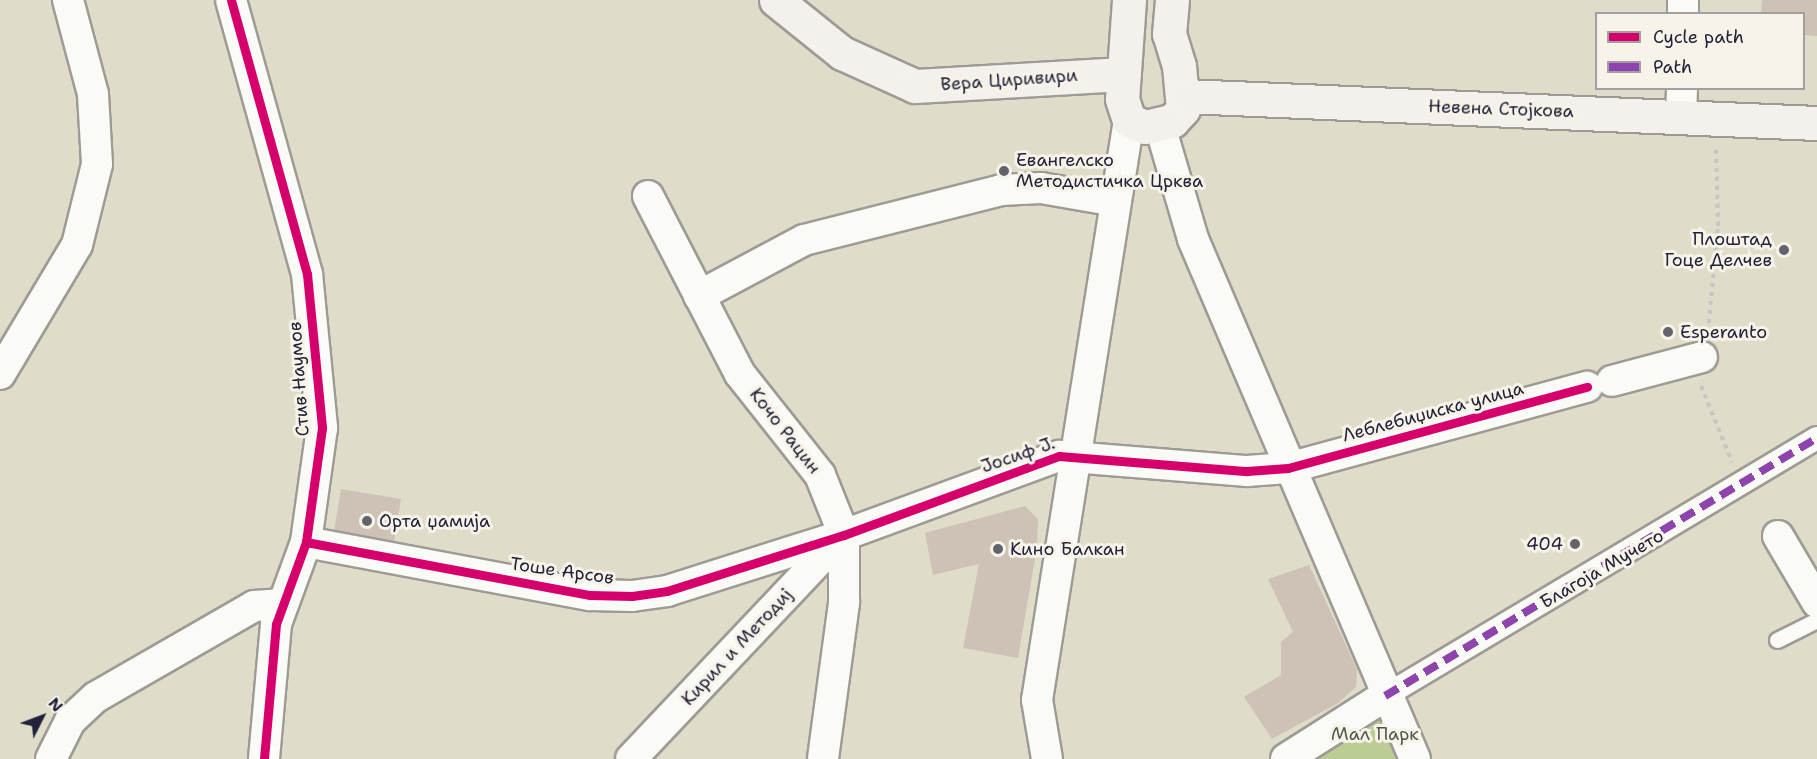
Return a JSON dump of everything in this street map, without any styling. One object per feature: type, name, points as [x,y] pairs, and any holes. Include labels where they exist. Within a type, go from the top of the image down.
[{"type":"main road","name":"Вера Циривири","points":[[776,0],[842,53],[915,86],[1124,74]]},
{"type":"main road","points":[[1128,0],[1122,99],[1144,123],[1183,109],[1185,96],[1169,34],[1172,0]]},
{"type":"main road","name":"Невена Стојкова","points":[[1185,96],[1681,103],[1817,123]]},
{"type":"street","points":[[0,374],[77,244],[97,164],[93,94],[68,0]]},
{"type":"street","name":"Стив Наумов","points":[[231,0],[308,274],[322,428],[306,543],[280,604],[264,759]]},
{"type":"street","points":[[1047,759],[1036,700],[1116,201],[1144,123]]},
{"type":"street","points":[[1144,123],[1385,696],[1415,759]]},
{"type":"street","points":[[699,296],[804,240],[1001,190],[1041,188],[1116,201]]},
{"type":"street","name":"Кочо Рацин","points":[[648,196],[740,374],[820,475],[844,535],[844,603],[823,759]]},
{"type":"street","name":"Леблебиџиска улица","points":[[1247,471],[1288,468],[1697,359]]},
{"type":"street","name":"Благоја Мучето","points":[[1385,696],[1746,485],[1817,438]]},
{"type":"street","name":"Јосиф Ј.","points":[[844,535],[1074,454],[1247,471]]},
{"type":"street","name":"Тоше Арсов","points":[[306,543],[590,595],[632,596],[667,591],[844,535]]},
{"type":"street","name":"Кирил и Методиј","points":[[631,759],[844,535]]},
{"type":"street","points":[[1778,536],[1817,602]]},
{"type":"street","points":[[51,759],[70,721],[96,697],[254,606],[280,604]]},
{"type":"street","points":[[1286,759],[1385,696]]},
{"type":"lane","points":[[1777,640],[1817,620]]},
{"type":"path","points":[[1714,145],[1718,226],[1712,314],[1697,359],[1720,443],[1746,485]]},
{"type":"green space","name":"Мал Парк","points":[[1385,696],[1415,759],[1295,759]]},
{"type":"building","points":[[1762,0],[1817,0],[1817,36],[1805,35],[1805,12],[1761,12]]},
{"type":"building","name":"Орта џамија","points":[[341,489],[401,499],[392,554],[332,544]]},
{"type":"building","name":"Кино Балкан","points":[[1025,506],[1038,519],[1037,547],[1018,658],[963,648],[979,564],[933,575],[925,533]]},
{"type":"building","points":[[1309,565],[1357,669],[1356,687],[1338,703],[1272,739],[1244,697],[1281,675],[1281,642],[1293,632],[1268,579]]},
{"type":"marked path","points":[[1385,696],[1817,438]]},
{"type":"cycle path","points":[[231,0],[307,274],[322,428],[306,542],[276,624],[264,759]]},
{"type":"cycle path","points":[[306,542],[590,595],[632,596],[667,591],[844,535],[1059,456],[1247,471],[1288,468],[1587,387]]},
{"type":"place","name":"Евангелско Методистичка Црква","points":[[1004,171]]},
{"type":"place","name":"Плоштад Гоце Делчев","points":[[1784,250]]},
{"type":"place","name":"Esperanto","points":[[1668,332]]},
{"type":"place","name":"Орта џамија","points":[[367,521]]},
{"type":"place","name":"404","points":[[1575,544]]},
{"type":"place","name":"Кино Балкан","points":[[998,549]]}]
